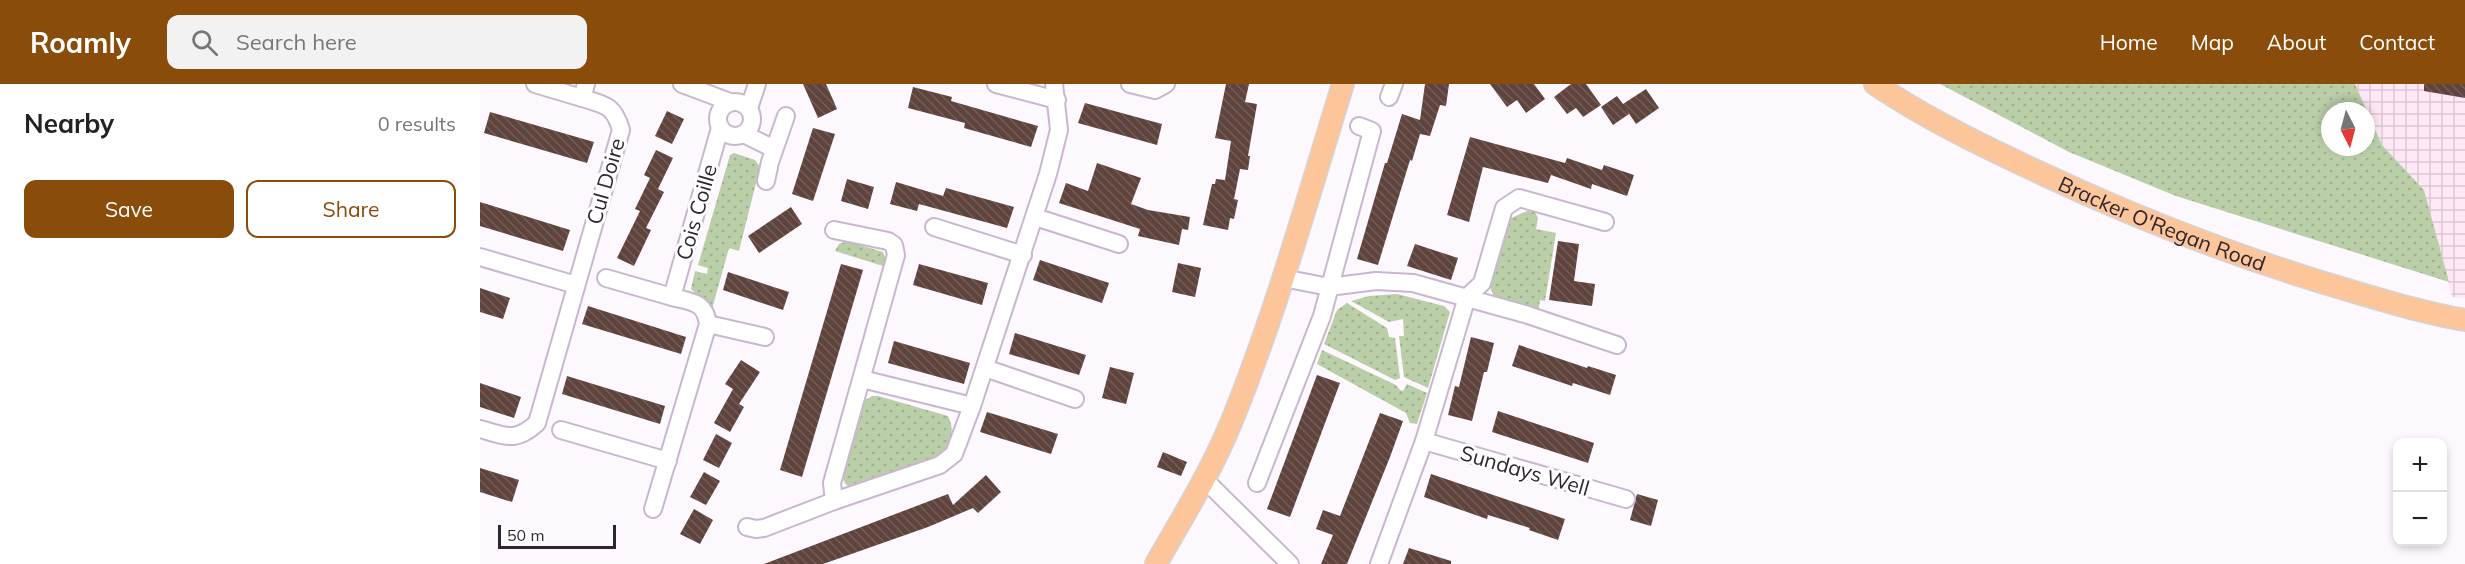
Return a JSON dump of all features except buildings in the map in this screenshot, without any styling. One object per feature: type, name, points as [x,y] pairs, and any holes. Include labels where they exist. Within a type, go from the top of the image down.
[{"type":"main road","points":[[1156,564],[1204,479],[1231,424],[1283,278],[1343,84]]},
{"type":"main road","name":"Bracker O'Regan Road","points":[[1875,84],[1943,124],[2018,163],[2104,203],[2208,245],[2369,297],[2465,321]]},
{"type":"street","name":"Cul Doire","points":[[480,429],[508,437],[525,434],[537,423],[621,130],[617,117],[609,106],[584,91],[535,84]]},
{"type":"street","points":[[682,84],[749,108]]},
{"type":"street","points":[[744,134],[751,125],[749,108],[757,84]]},
{"type":"street","points":[[747,526],[756,529],[764,528],[834,501],[940,465],[954,453],[1023,255],[1059,130],[1055,92],[996,84]]},
{"type":"street","points":[[1130,84],[1155,90],[1166,84]]},
{"type":"street","points":[[730,102],[719,113],[720,128],[734,136],[744,134],[774,149]]},
{"type":"street","points":[[766,181],[786,116]]},
{"type":"street","points":[[1257,483],[1322,316],[1372,131],[1359,126]]},
{"type":"street","name":"Cois Coille","points":[[672,297],[720,128]]},
{"type":"street","points":[[1379,564],[1424,441],[1467,297],[1482,283],[1504,208],[1519,198],[1605,222]]},
{"type":"street","points":[[1035,217],[1119,244]]},
{"type":"street","points":[[934,227],[1023,255]]},
{"type":"street","points":[[834,230],[888,241],[896,250],[895,262],[832,483],[834,501]]},
{"type":"street","points":[[480,257],[576,285]]},
{"type":"street","points":[[1283,278],[1329,287],[1376,280],[1399,281],[1467,297],[1617,345]]},
{"type":"street","points":[[606,279],[697,303],[706,313],[708,324],[653,509]]},
{"type":"street","points":[[708,324],[765,337]]},
{"type":"street","points":[[985,368],[1075,399]]},
{"type":"street","points":[[862,380],[972,406]]},
{"type":"street","points":[[561,430],[668,461]]},
{"type":"street","name":"Sundays Well","points":[[1424,441],[1626,499]]},
{"type":"street","points":[[1204,479],[1290,564]]},
{"type":"shaded area","points":[[2355,84],[2465,84],[2465,298],[2452,297],[2424,190],[2382,145],[2375,129],[2375,102],[2363,102]]},
{"type":"green space","points":[[1940,84],[2355,84],[2363,102],[2321,102],[2321,156],[2375,156],[2375,129],[2382,145],[2424,190],[2449,282],[2176,196],[2069,152]]},
{"type":"green space","points":[[734,153],[755,160],[760,167],[739,251],[729,248],[712,309],[691,289],[695,271],[707,274],[708,268],[698,265],[730,155]]},
{"type":"green space","points":[[1527,211],[1535,212],[1538,218],[1536,229],[1556,233],[1545,301],[1540,300],[1538,314],[1495,299],[1490,287],[1511,218]]},
{"type":"green space","points":[[847,241],[883,252],[886,259],[883,266],[835,251],[839,244]]},
{"type":"green space","points":[[1397,294],[1444,306],[1450,312],[1428,388],[1404,377],[1399,336],[1404,336],[1403,319],[1389,322],[1351,301],[1369,296]]},
{"type":"green space","points":[[1347,303],[1387,328],[1389,337],[1395,338],[1400,378],[1395,380],[1324,344],[1337,310]]},
{"type":"green space","points":[[1322,350],[1396,385],[1400,390],[1403,391],[1407,384],[1427,393],[1417,424],[1410,423],[1406,413],[1317,364]]},
{"type":"green space","points":[[872,396],[948,416],[952,428],[951,440],[947,451],[939,460],[853,489],[846,484],[843,467],[864,401]]}]
